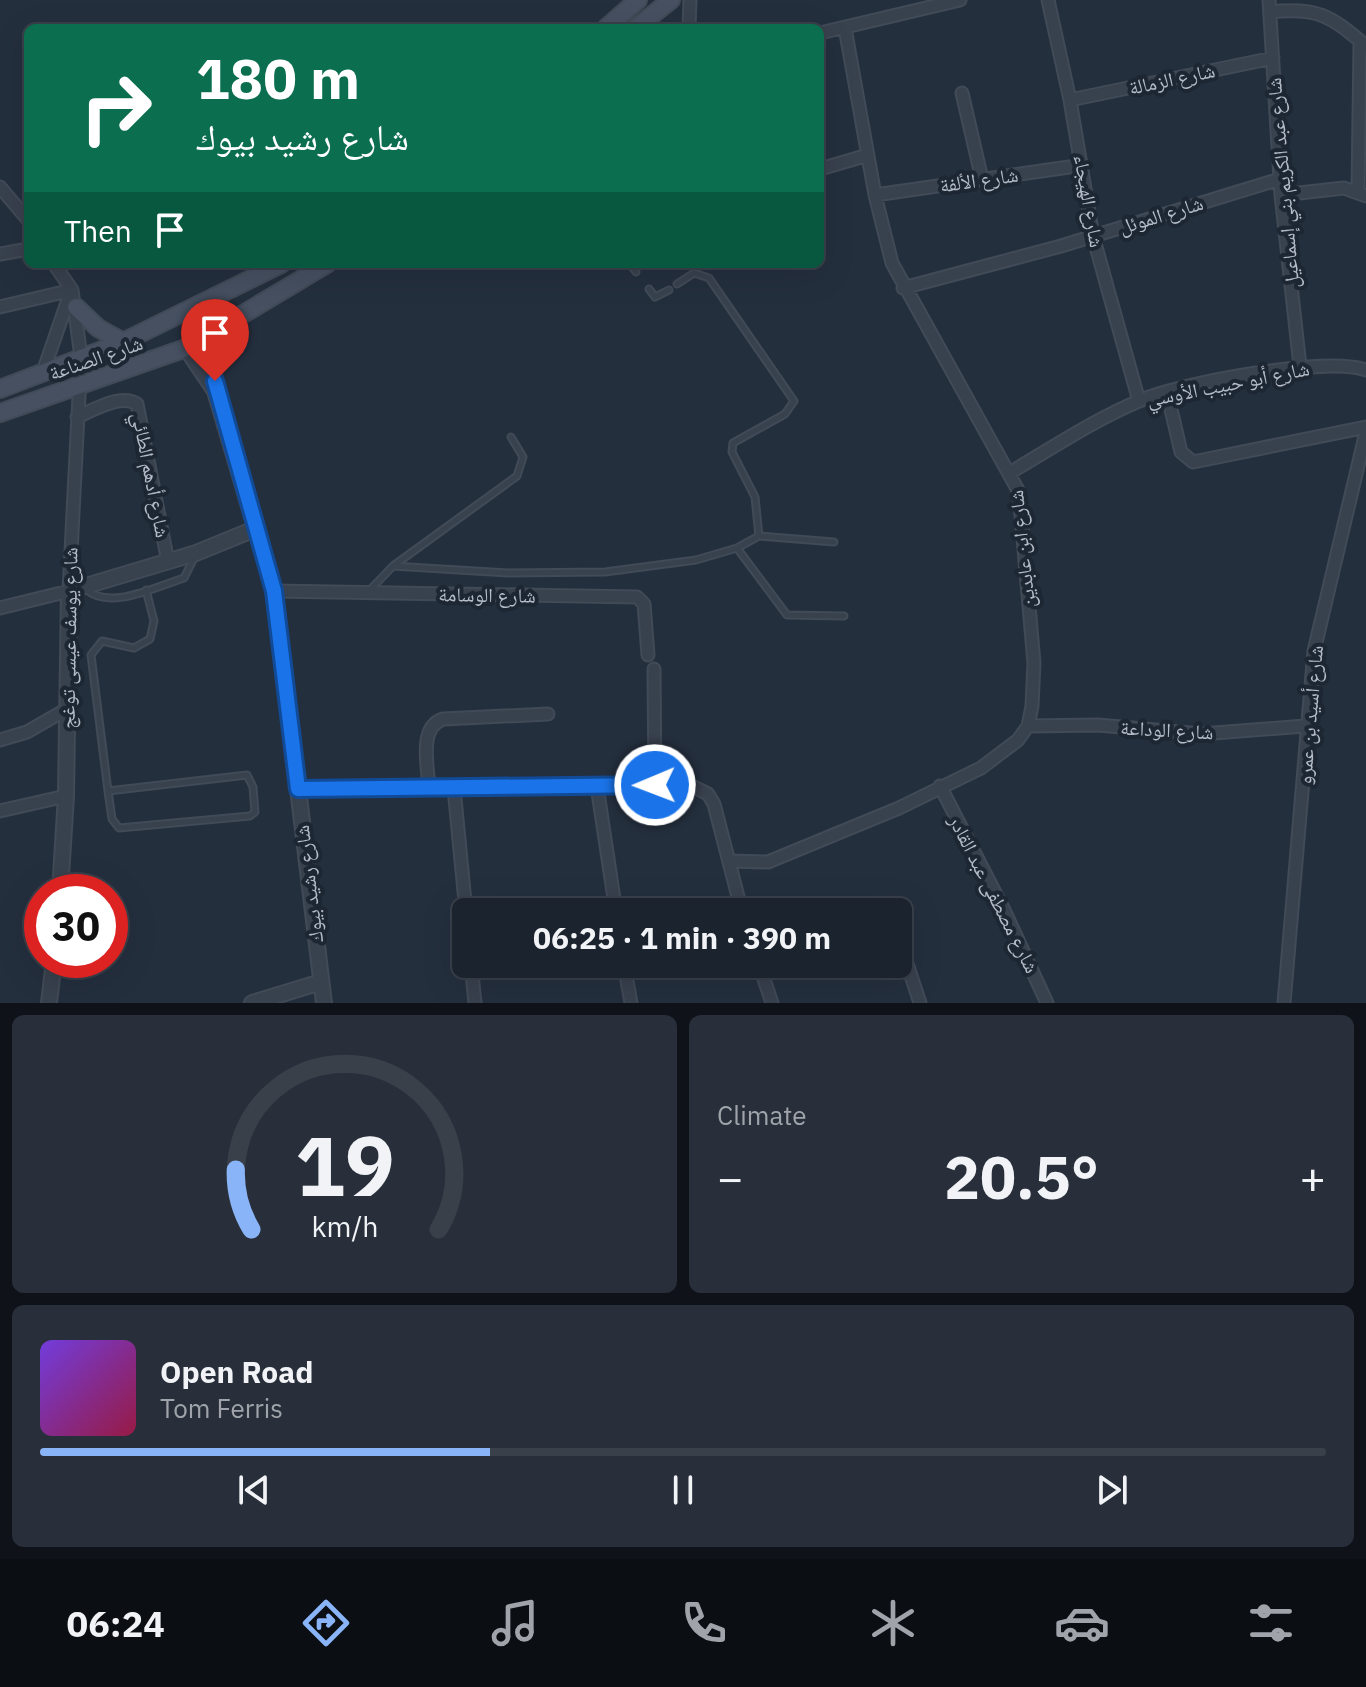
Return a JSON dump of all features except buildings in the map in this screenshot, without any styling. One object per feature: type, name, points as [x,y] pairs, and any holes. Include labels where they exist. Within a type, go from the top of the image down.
[{"type":"main road","points":[[611,24],[638,0]]},
{"type":"main road","points":[[641,24],[671,0]]},
{"type":"main road","name":"شارع الصناعة","points":[[0,389],[123,342],[273,268]]},
{"type":"main road","name":"شارع الصناعة","points":[[0,413],[186,348],[321,268]]},
{"type":"main road","points":[[74,299],[98,328],[123,342]]},
{"type":"street","points":[[689,24],[690,0]]},
{"type":"street","points":[[824,32],[960,0]]},
{"type":"street","name":"شارع الهيجاء","points":[[1048,0],[1083,165],[1093,236],[1139,401]]},
{"type":"street","points":[[1269,6],[1324,14],[1363,44],[1362,194],[1344,188],[1281,195]]},
{"type":"street","name":"شارع عبد الكريم بني إسماعيل","points":[[1269,6],[1281,195],[1300,366]]},
{"type":"street","name":"شارع ابن عابدين","points":[[845,28],[875,195],[892,263],[903,288],[1011,472],[1019,492],[1034,663],[1028,726]]},
{"type":"street","name":"شارع الزمالة","points":[[1070,100],[1273,58]]},
{"type":"street","points":[[962,93],[982,179]]},
{"type":"street","points":[[824,168],[868,155]]},
{"type":"street","name":"شارع الألفة","points":[[875,195],[1083,165]]},
{"type":"street","name":"شارع الموئل","points":[[903,288],[1093,236],[1280,179]]},
{"type":"street","points":[[0,187],[24,215]]},
{"type":"street","points":[[0,254],[24,250]]},
{"type":"street","points":[[56,268],[74,299]]},
{"type":"street","points":[[0,307],[74,299]]},
{"type":"street","points":[[43,372],[74,299]]},
{"type":"street","name":"شارع يوسف عيسى توغج","points":[[61,874],[66,796],[69,591],[81,357],[74,299]]},
{"type":"street","name":"شارع رشيد بيوك","points":[[212,335],[215,391],[274,591],[324,1003]]},
{"type":"street","name":"شارع رشيد بيوك","points":[[186,348],[215,391]]},
{"type":"street","name":"شارع أبو حبيب الأوسي","points":[[1011,472],[1139,401],[1167,392],[1300,366],[1366,370]]},
{"type":"street","points":[[1167,392],[1181,452],[1193,462],[1366,430]]},
{"type":"street","name":"شارع أدهم الطائي","points":[[77,417],[116,402],[128,400],[137,404],[168,562]]},
{"type":"street","name":"شارع أسيد بن عمرو","points":[[1284,1003],[1302,813],[1305,726],[1318,624],[1366,430]]},
{"type":"street","points":[[0,608],[85,588],[196,553],[257,528]]},
{"type":"street","name":"شارع الوسامة","points":[[274,591],[637,597],[644,604],[648,655]]},
{"type":"street","points":[[654,669],[655,785]]},
{"type":"street","points":[[0,740],[27,732],[67,709]]},
{"type":"street","points":[[429,788],[428,732],[433,723],[443,719],[548,714]]},
{"type":"street","name":"شارع الوداعة","points":[[1028,726],[1098,725],[1192,734],[1305,726]]},
{"type":"street","points":[[731,861],[768,862],[899,808],[1004,753],[1028,726]]},
{"type":"street","points":[[597,786],[614,898]]},
{"type":"street","name":"شارع مصطفى عبد القادر","points":[[940,786],[1004,910],[1047,1003]]},
{"type":"street","points":[[298,789],[694,787],[708,794],[731,861],[739,898]]},
{"type":"street","points":[[454,788],[465,898]]},
{"type":"street","points":[[0,811],[66,796]]},
{"type":"street","points":[[49,1003],[52,978]]},
{"type":"street","points":[[472,978],[475,1003]]},
{"type":"street","points":[[627,978],[631,1003]]},
{"type":"street","points":[[764,978],[772,1003]]},
{"type":"street","points":[[912,978],[920,1003]]},
{"type":"street","points":[[252,1003],[321,982]]},
{"type":"lane","points":[[633,268],[636,272]]},
{"type":"lane","points":[[677,284],[694,273],[709,278],[794,401],[785,414],[733,443],[732,452],[755,497],[759,536]]},
{"type":"lane","points":[[649,289],[655,297],[669,290]]},
{"type":"lane","points":[[368,592],[393,566],[517,476],[523,457],[511,437]]},
{"type":"lane","points":[[393,566],[520,573],[605,572],[696,560],[737,548],[759,536],[834,542]]},
{"type":"lane","points":[[737,548],[787,615],[844,616]]},
{"type":"lane","points":[[85,588],[96,599],[104,600],[146,590],[184,578],[196,553]]},
{"type":"lane","points":[[108,791],[247,775],[253,787],[255,812],[250,816],[119,828],[112,819],[108,791],[91,655],[102,641],[134,648],[150,639],[154,621],[146,590]]},
{"type":"route","points":[[215,381],[215,391],[274,591],[298,789],[655,785]]}]
